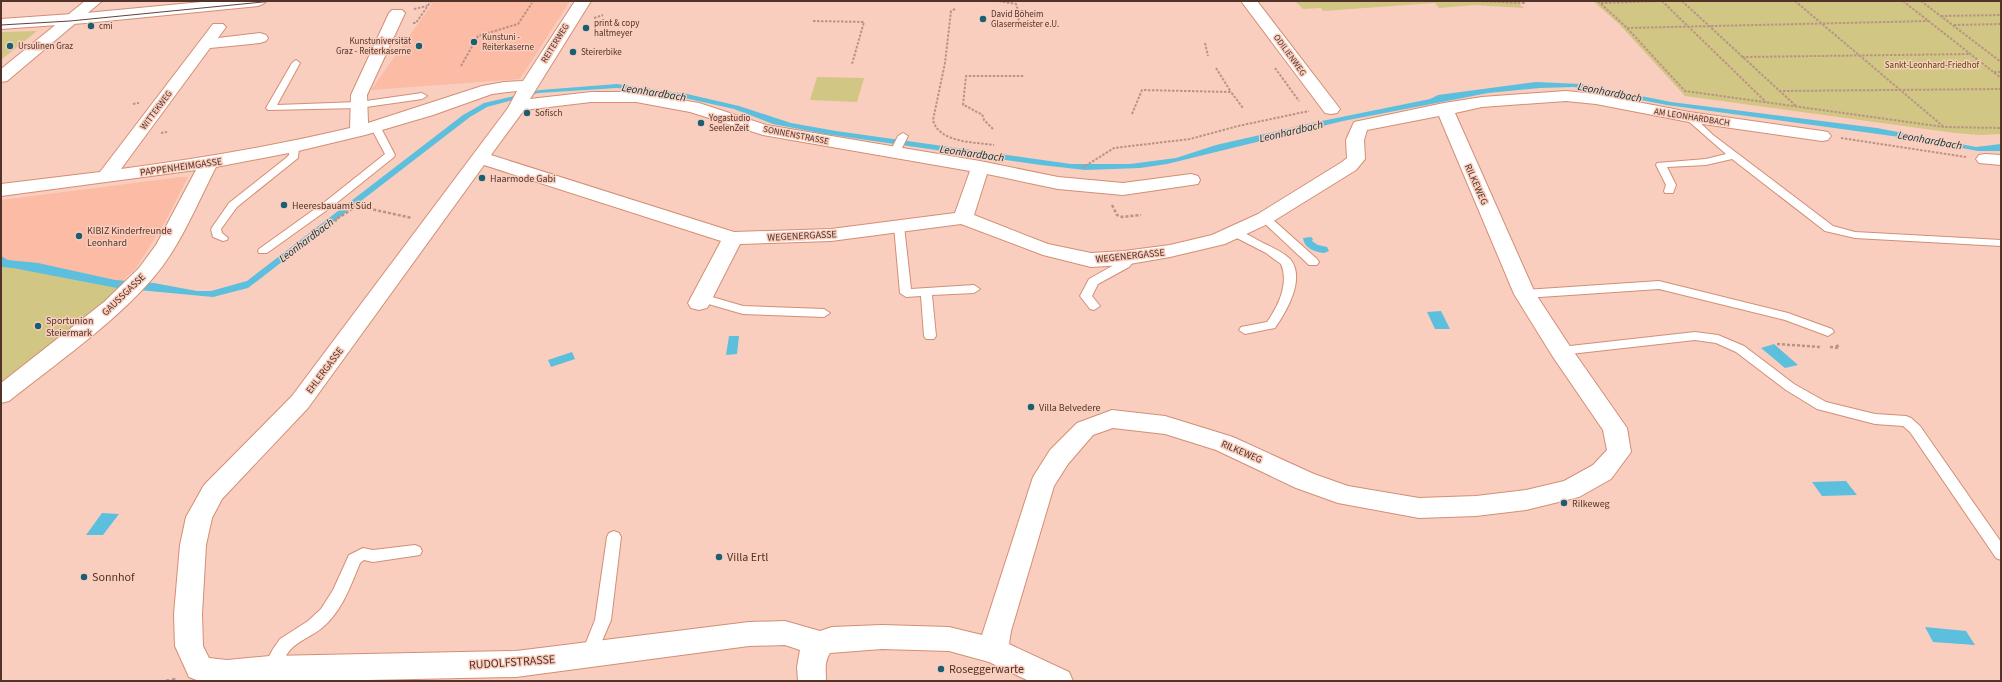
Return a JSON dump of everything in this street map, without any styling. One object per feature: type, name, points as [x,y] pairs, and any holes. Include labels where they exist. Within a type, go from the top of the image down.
[{"type":"street","points":[[1,77],[94,1]]},
{"type":"street","points":[[1,24],[72,19],[258,1]]},
{"type":"street","name":"REITERWEG","points":[[523,96],[583,1]]},
{"type":"street","name":"ODILIENWEG","points":[[1249,1],[1330,108]]},
{"type":"street","points":[[367,128],[359,105],[359,95],[397,12]]},
{"type":"street","name":"WITTEKWEG","points":[[106,176],[218,27]]},
{"type":"street","points":[[206,44],[260,38]]},
{"type":"street","name":"PAPPENHEIMGASSE","points":[[1,190],[209,163],[294,146],[428,111],[488,90],[504,87],[523,96]]},
{"type":"street","name":"SONNENSTRASSE","points":[[523,96],[636,97],[693,107],[763,130],[896,149],[1058,183],[1123,189],[1191,180]]},
{"type":"street","name":"EHLERGASSE","points":[[201,669],[196,664],[189,646],[188,614],[193,545],[198,517],[213,492],[300,402],[482,158],[523,96]]},
{"type":"street","name":"AM LEONHARDBACH","points":[[1360,126],[1444,108],[1509,99],[1573,96],[1689,117],[1822,136]]},
{"type":"street","name":"RILKEWEG","points":[[994,651],[997,631],[1042,484],[1060,457],[1085,430],[1112,419],[1165,426],[1224,443],[1305,481],[1348,496],[1419,508],[1476,506],[1526,500],[1570,490],[1602,472],[1619,452],[1615,428],[1562,352],[1525,294],[1444,108]]},
{"type":"street","name":"WEGENERGASSE","points":[[482,158],[733,238],[831,235],[963,218],[1043,249],[1091,260],[1131,257],[1170,251],[1211,242],[1265,218],[1332,178],[1355,161],[1355,140],[1360,126]]},
{"type":"street","name":"GAUSSGASSE","points":[[1,395],[124,295],[146,272],[165,247],[209,163]]},
{"type":"street","points":[[963,218],[980,167]]},
{"type":"street","points":[[700,300],[733,238]]},
{"type":"street","name":"RUDOLFSTRASSE","points":[[201,669],[227,673],[270,669],[516,664],[749,634],[785,633],[820,644]]},
{"type":"street","points":[[812,681],[811,667],[813,654],[820,644],[832,640],[949,638],[994,651],[1059,681]]},
{"type":"lane","points":[[264,118],[296,63]]},
{"type":"lane","points":[[271,108],[359,105],[422,96]]},
{"type":"lane","points":[[1689,117],[1732,155],[1829,229],[1856,235],[2001,242]]},
{"type":"lane","points":[[263,251],[330,203],[390,155],[377,132],[367,128]]},
{"type":"lane","points":[[896,149],[903,136]]},
{"type":"lane","points":[[223,238],[217,235],[216,229],[233,205],[290,160],[294,156],[294,146]]},
{"type":"lane","points":[[1669,191],[1671,184],[1661,165],[1678,162],[1720,160],[1732,155]]},
{"type":"lane","points":[[1265,218],[1313,262]]},
{"type":"lane","points":[[899,226],[906,292],[974,289]]},
{"type":"lane","points":[[1234,233],[1266,248],[1285,262],[1291,275],[1285,302],[1271,326],[1245,330]]},
{"type":"lane","points":[[1094,306],[1086,296],[1093,282],[1125,264],[1131,257]]},
{"type":"lane","points":[[1525,294],[1659,285],[1788,317],[1828,332]]},
{"type":"lane","points":[[926,291],[930,336]]},
{"type":"lane","points":[[700,300],[743,310],[824,313]]},
{"type":"lane","points":[[1562,352],[1695,336],[1718,339],[1740,349],[1790,387],[1822,406],[1848,414],[1875,419],[1906,421],[1915,429],[2001,554]]},
{"type":"lane","points":[[589,655],[603,620],[614,537]]},
{"type":"lane","points":[[270,669],[278,653],[288,642],[311,628],[326,615],[337,597],[354,559],[363,554],[373,556],[415,551]]},
{"type":"path","points":[[416,23],[431,1]]},
{"type":"path","points":[[999,1],[1016,4],[1019,14],[1018,26],[1001,26]]},
{"type":"path","points":[[1478,1],[1524,3],[1522,1]]},
{"type":"path","points":[[1598,1],[1627,28],[1685,91],[1944,127],[2001,128]]},
{"type":"path","points":[[1601,4],[1662,1],[1766,103]]},
{"type":"path","points":[[1682,1],[1796,106]]},
{"type":"path","points":[[1795,1],[1944,127]]},
{"type":"path","points":[[1903,1],[2001,78]]},
{"type":"path","points":[[1921,1],[2001,62]]},
{"type":"path","points":[[461,66],[478,36],[518,24],[532,3]]},
{"type":"path","points":[[955,9],[951,11],[945,63],[933,120],[934,126],[940,134],[947,137],[994,145]]},
{"type":"path","points":[[594,18],[603,15]]},
{"type":"path","points":[[1941,16],[2001,15]]},
{"type":"path","points":[[813,21],[864,22],[852,64]]},
{"type":"path","points":[[1627,28],[1687,25],[1929,21]]},
{"type":"path","points":[[1953,25],[2001,24]]},
{"type":"path","points":[[1205,43],[1208,56]]},
{"type":"path","points":[[1742,57],[1970,54]]},
{"type":"path","points":[[1273,65],[1299,101]]},
{"type":"path","points":[[1216,68],[1243,108]]},
{"type":"path","points":[[1993,72],[2001,72]]},
{"type":"path","points":[[993,129],[984,120],[982,114],[972,111],[969,107],[962,105],[966,76],[1024,76]]},
{"type":"path","points":[[1780,91],[2001,89]]},
{"type":"path","points":[[1132,114],[1142,90],[1231,92]]},
{"type":"path","points":[[1092,161],[1114,148],[1151,145],[1190,139],[1265,120],[1330,108]]},
{"type":"path","points":[[1822,136],[1993,160]]},
{"type":"path","points":[[1106,187],[1116,215],[1122,217],[1141,215]]},
{"type":"path","points":[[337,221],[357,206],[419,220]]},
{"type":"shaded area","name":"Kunstuni - Reiterkaserne","points":[[434,1],[570,1],[520,79],[371,90]]},
{"type":"shaded area","name":"KIBIZ Kinderfreunde Leonhard","points":[[188,177],[165,222],[136,268],[120,283],[1,261],[1,200]]},
{"type":"green space","points":[[1295,1],[1516,1],[1524,8],[1474,5],[1439,8],[1435,3],[1323,11],[1321,8],[1303,9]]},
{"type":"green space","name":"Sankt-Leonhard-Friedhof","points":[[1593,1],[2001,1],[2001,134],[1980,135],[1955,133],[1685,96],[1619,24]]},
{"type":"green space","name":"Ursulinen Graz","points":[[37,31],[1,60],[1,32]]},
{"type":"green space","points":[[817,77],[864,78],[857,102],[810,100]]},
{"type":"green space","name":"Sportunion Steiermark","points":[[1,261],[120,283],[110,299],[1,385]]},
{"type":"water","name":"Leonhardbach","points":[[1536,82],[1581,84],[1671,102],[1877,128],[1976,147],[2001,144],[2001,151],[1978,151],[1907,138],[1667,105],[1574,87],[1540,88],[1488,93],[1343,121],[1167,164],[1140,168],[1085,170],[825,134],[773,124],[734,109],[658,92],[617,88],[538,93],[487,107],[470,117],[248,288],[213,297],[117,288],[1,267],[1,256],[8,260],[38,263],[115,280],[154,283],[197,291],[211,291],[247,281],[463,115],[484,103],[540,90],[617,84],[687,94],[739,106],[791,123],[836,131],[1071,164],[1130,164],[1176,158],[1216,145],[1312,123],[1430,99],[1438,95]]},
{"type":"water","points":[[1311,237],[1313,239],[1312,241],[1318,245],[1327,247],[1329,251],[1324,253],[1308,247],[1303,238]]},
{"type":"water","points":[[1441,311],[1450,329],[1435,329],[1427,312]]},
{"type":"water","points":[[729,336],[739,336],[737,354],[726,355]]},
{"type":"water","points":[[1774,344],[1798,365],[1785,368],[1761,348]]},
{"type":"water","points":[[572,352],[575,359],[551,367],[548,360]]},
{"type":"water","points":[[1846,481],[1857,495],[1822,496],[1812,482]]},
{"type":"water","points":[[102,513],[119,514],[103,535],[86,535]]},
{"type":"water","points":[[1925,627],[1966,631],[1975,645],[1933,642]]},
{"type":"pier","points":[[981,149],[1001,152],[997,161],[977,158]]},
{"type":"tram line","points":[[1,25],[70,21],[273,1]]},
{"type":"place","name":"David Böheim Glasermeister e.U.","points":[[983,19]]},
{"type":"place","name":"cmi","points":[[91,26]]},
{"type":"place","name":"print & copy haltmeyer","points":[[586,28]]},
{"type":"place","name":"Kunstuni - Reiterkaserne","points":[[474,42]]},
{"type":"place","name":"Ursulinen Graz","points":[[10,46]]},
{"type":"place","name":"Kunstuniversität Graz - Reiterkaserne","points":[[419,46]]},
{"type":"place","name":"Steirerbike","points":[[573,52]]},
{"type":"place","name":"Sofisch","points":[[527,113]]},
{"type":"place","name":"Yogastudio SeelenZeit","points":[[701,123]]},
{"type":"place","name":"Haarmode Gabi","points":[[482,178]]},
{"type":"place","name":"Heeresbauamt Süd","points":[[284,205]]},
{"type":"place","name":"KIBIZ Kinderfreunde Leonhard","points":[[79,236]]},
{"type":"place","name":"Sportunion Steiermark","points":[[38,326]]},
{"type":"place","name":"Villa Belvedere","points":[[1031,407]]},
{"type":"place","name":"Rilkeweg","points":[[1564,503]]},
{"type":"place","name":"Villa Ertl","points":[[719,557]]},
{"type":"place","name":"Sonnhof","points":[[84,577]]},
{"type":"place","name":"Roseggerwarte","points":[[941,669]]}]
